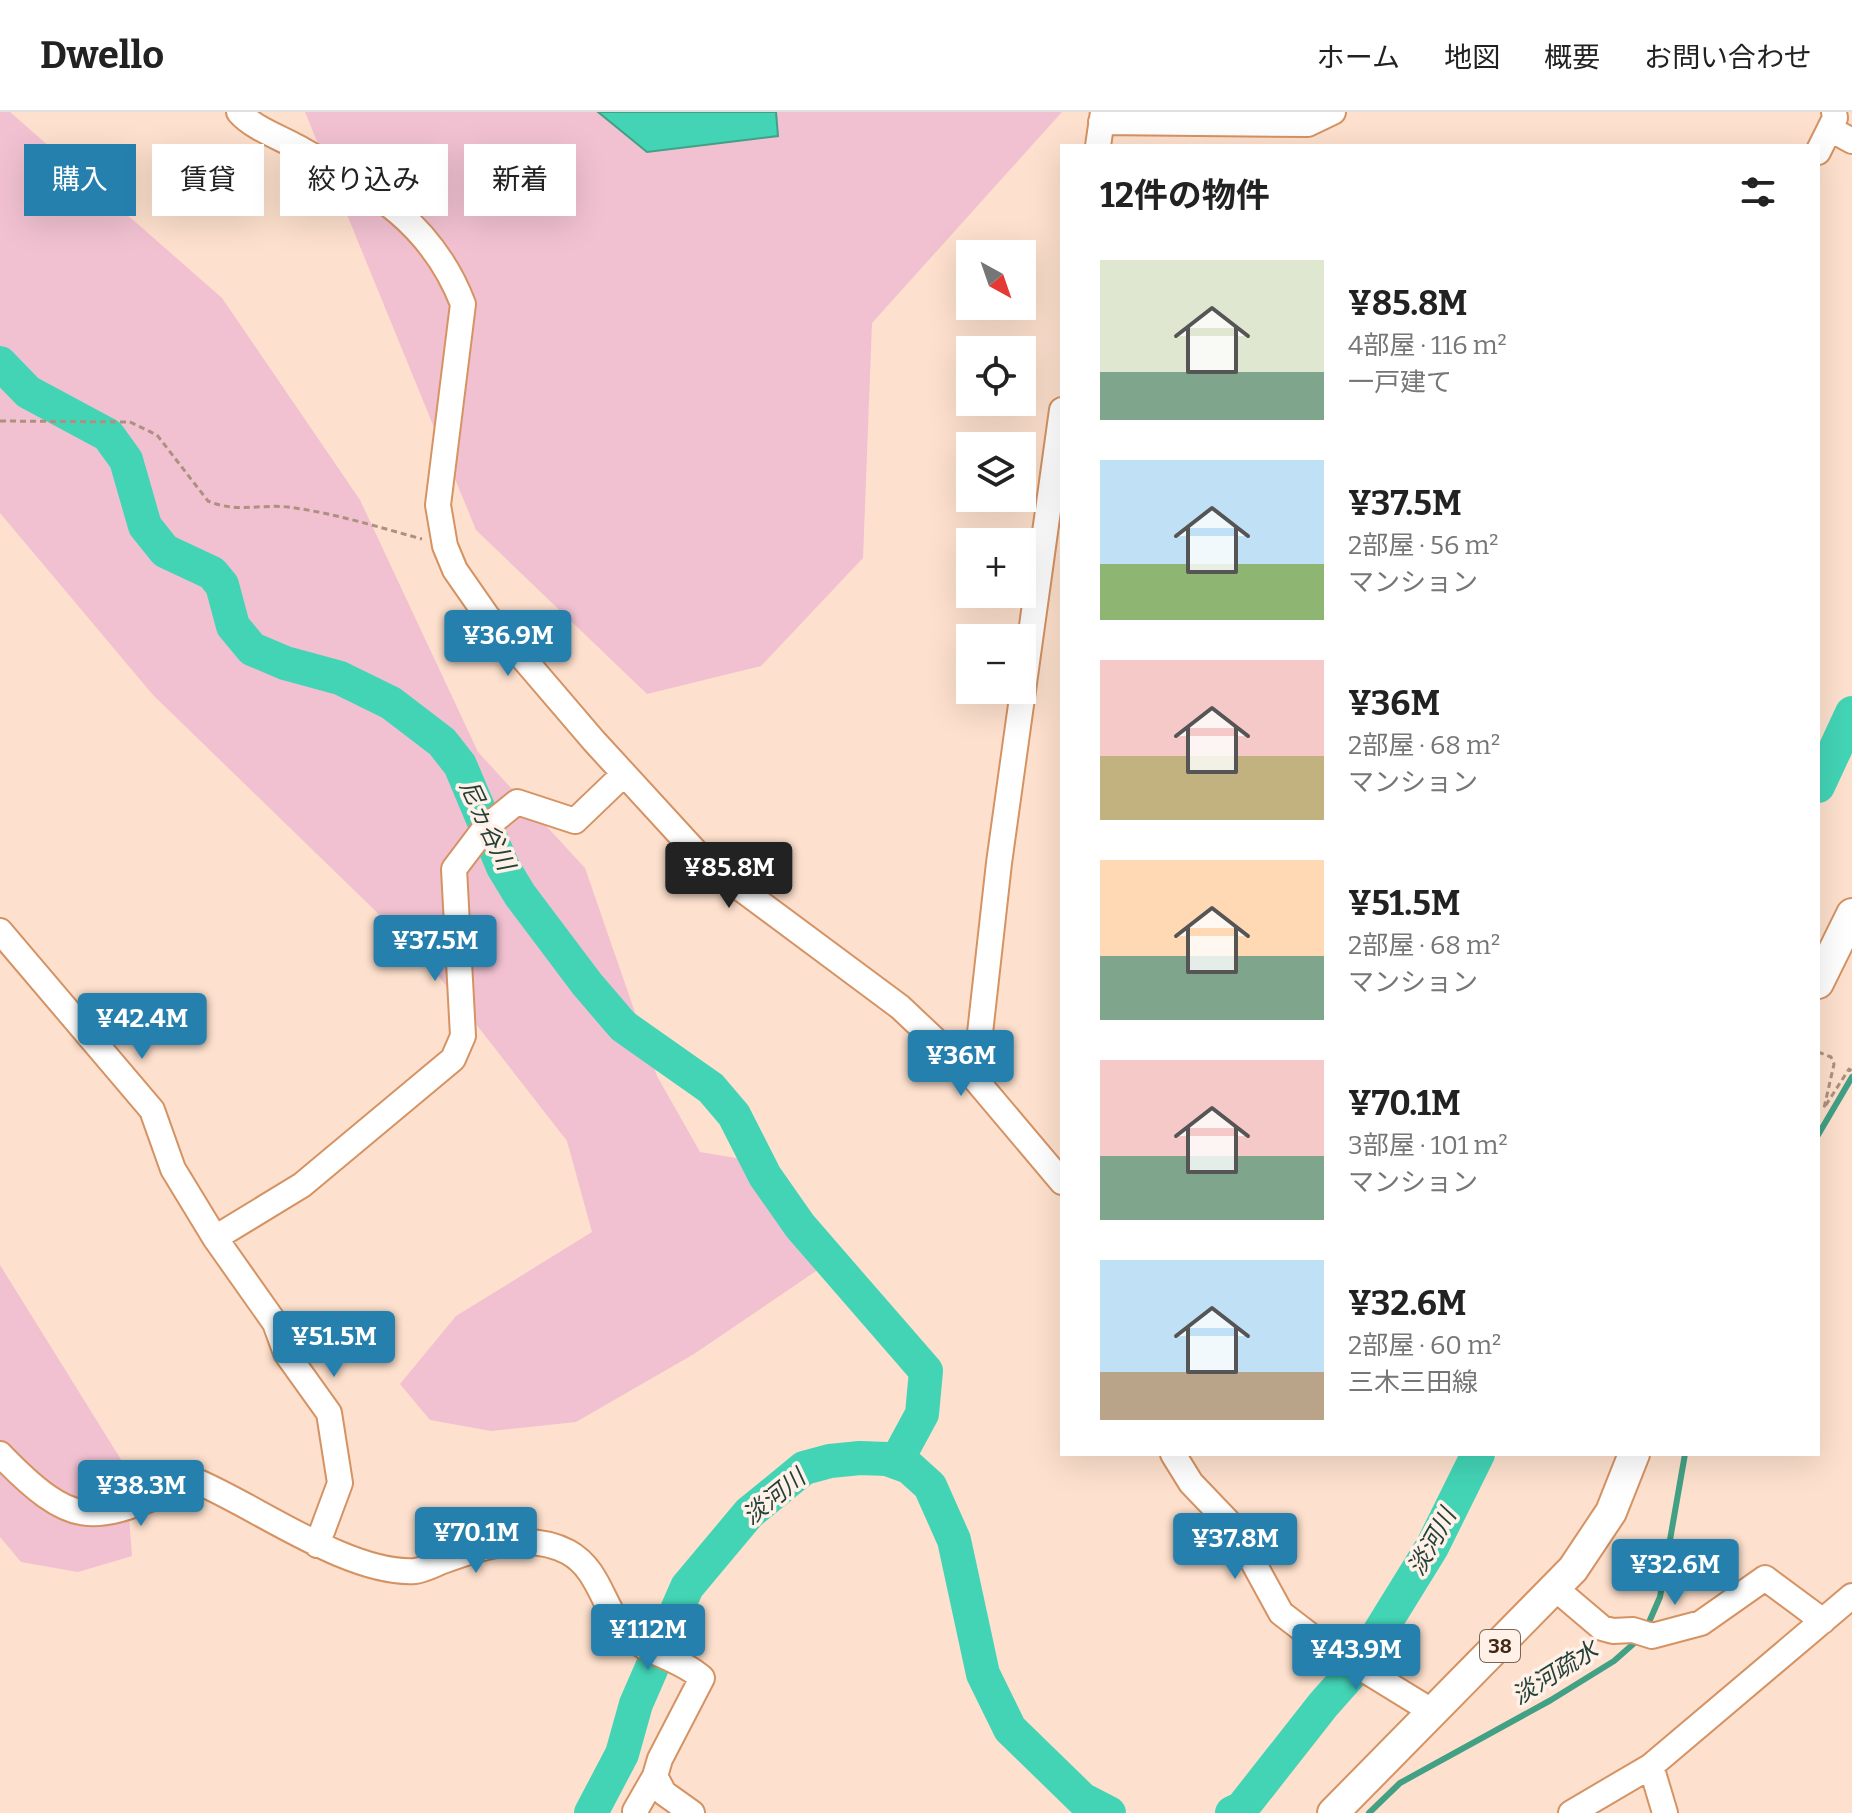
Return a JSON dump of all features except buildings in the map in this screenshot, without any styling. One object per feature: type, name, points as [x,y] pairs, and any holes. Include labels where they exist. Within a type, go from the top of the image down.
[{"type":"main road","points":[[1820,979],[1852,914]]},
{"type":"main road","name":"38","points":[[1333,1813],[1556,1589],[1599,1532],[1619,1494],[1633,1456]]},
{"type":"street","points":[[239,112],[350,176],[415,223],[453,277],[463,304],[438,505],[445,546],[455,570],[487,616],[705,862],[891,999],[965,1067],[1060,1180]]},
{"type":"street","points":[[1098,144],[1102,117],[1308,124],[1333,112]]},
{"type":"street","points":[[1820,147],[1832,120],[1852,141]]},
{"type":"street","points":[[965,1067],[979,1042],[999,863],[1060,424]]},
{"type":"street","points":[[215,1238],[302,1185],[453,1059],[463,1036],[454,869],[485,828],[517,802],[575,821],[624,774]]},
{"type":"street","points":[[0,931],[152,1110],[173,1169],[215,1238],[275,1323],[286,1353],[329,1413],[340,1483],[317,1545]]},
{"type":"street","points":[[0,1454],[33,1488],[57,1504],[85,1515],[109,1514],[196,1481],[317,1545],[378,1565],[415,1571],[490,1544],[528,1542],[567,1551],[590,1571],[628,1635],[702,1678],[645,1793],[664,1793],[692,1813]]},
{"type":"street","points":[[1184,1459],[1235,1529],[1278,1610],[1329,1648],[1433,1712]]},
{"type":"street","points":[[1556,1589],[1602,1628],[1643,1634],[1701,1623],[1765,1578],[1823,1621]]},
{"type":"street","points":[[1571,1813],[1651,1766],[1852,1596]]},
{"type":"street","points":[[1651,1766],[1665,1813]]},
{"type":"path","points":[[0,421],[130,422],[157,435],[208,501],[219,506],[241,510],[285,507],[358,521],[445,546]]},
{"type":"path","points":[[1820,1053],[1831,1057],[1834,1064],[1824,1108],[1852,1071]]},
{"type":"shaded area","points":[[0,112],[10,112],[46,144],[24,144],[24,216],[129,216],[222,298],[360,500],[478,752],[585,868],[657,1076],[700,1152],[772,1164],[819,1269],[694,1354],[576,1422],[491,1431],[430,1420],[400,1384],[456,1316],[592,1232],[567,1141],[426,960],[153,695],[0,513]]},
{"type":"shaded area","points":[[305,112],[598,112],[647,152],[778,136],[776,112],[1062,112],[872,323],[863,558],[761,666],[647,694],[476,530],[348,216],[448,216],[448,144],[318,144]]},
{"type":"shaded area","points":[[0,1265],[125,1466],[132,1556],[78,1572],[21,1562],[0,1537]]},
{"type":"water","points":[[598,112],[776,112],[778,136],[647,152]]},
{"type":"waterway","name":"尼ヵ谷川","points":[[0,363],[28,392],[108,435],[126,460],[145,526],[165,551],[212,573],[222,585],[233,626],[252,649],[285,663],[340,678],[391,703],[442,742],[460,765],[503,867],[520,895],[587,984],[623,1026],[711,1088],[734,1115],[765,1176],[800,1226],[926,1371],[922,1414],[896,1462]]},
{"type":"waterway","name":"淡河川","points":[[1820,782],[1852,713]]},
{"type":"waterway","name":"淡河疏水","points":[[1820,1132],[1852,1077]]},
{"type":"waterway","name":"淡河川","points":[[1232,1813],[1242,1808],[1361,1662],[1432,1547],[1477,1456]]},
{"type":"waterway","name":"淡河疏水","points":[[1646,1629],[1660,1597],[1685,1456]]},
{"type":"waterway","name":"淡河川","points":[[591,1813],[622,1754],[636,1704],[687,1587],[749,1513],[804,1468],[860,1458],[887,1459],[909,1467],[930,1486],[954,1540],[983,1674],[1010,1729],[1082,1799],[1109,1813]]},
{"type":"waterway","name":"淡河疏水","points":[[1369,1813],[1400,1783],[1551,1700],[1614,1661],[1640,1638]]}]
